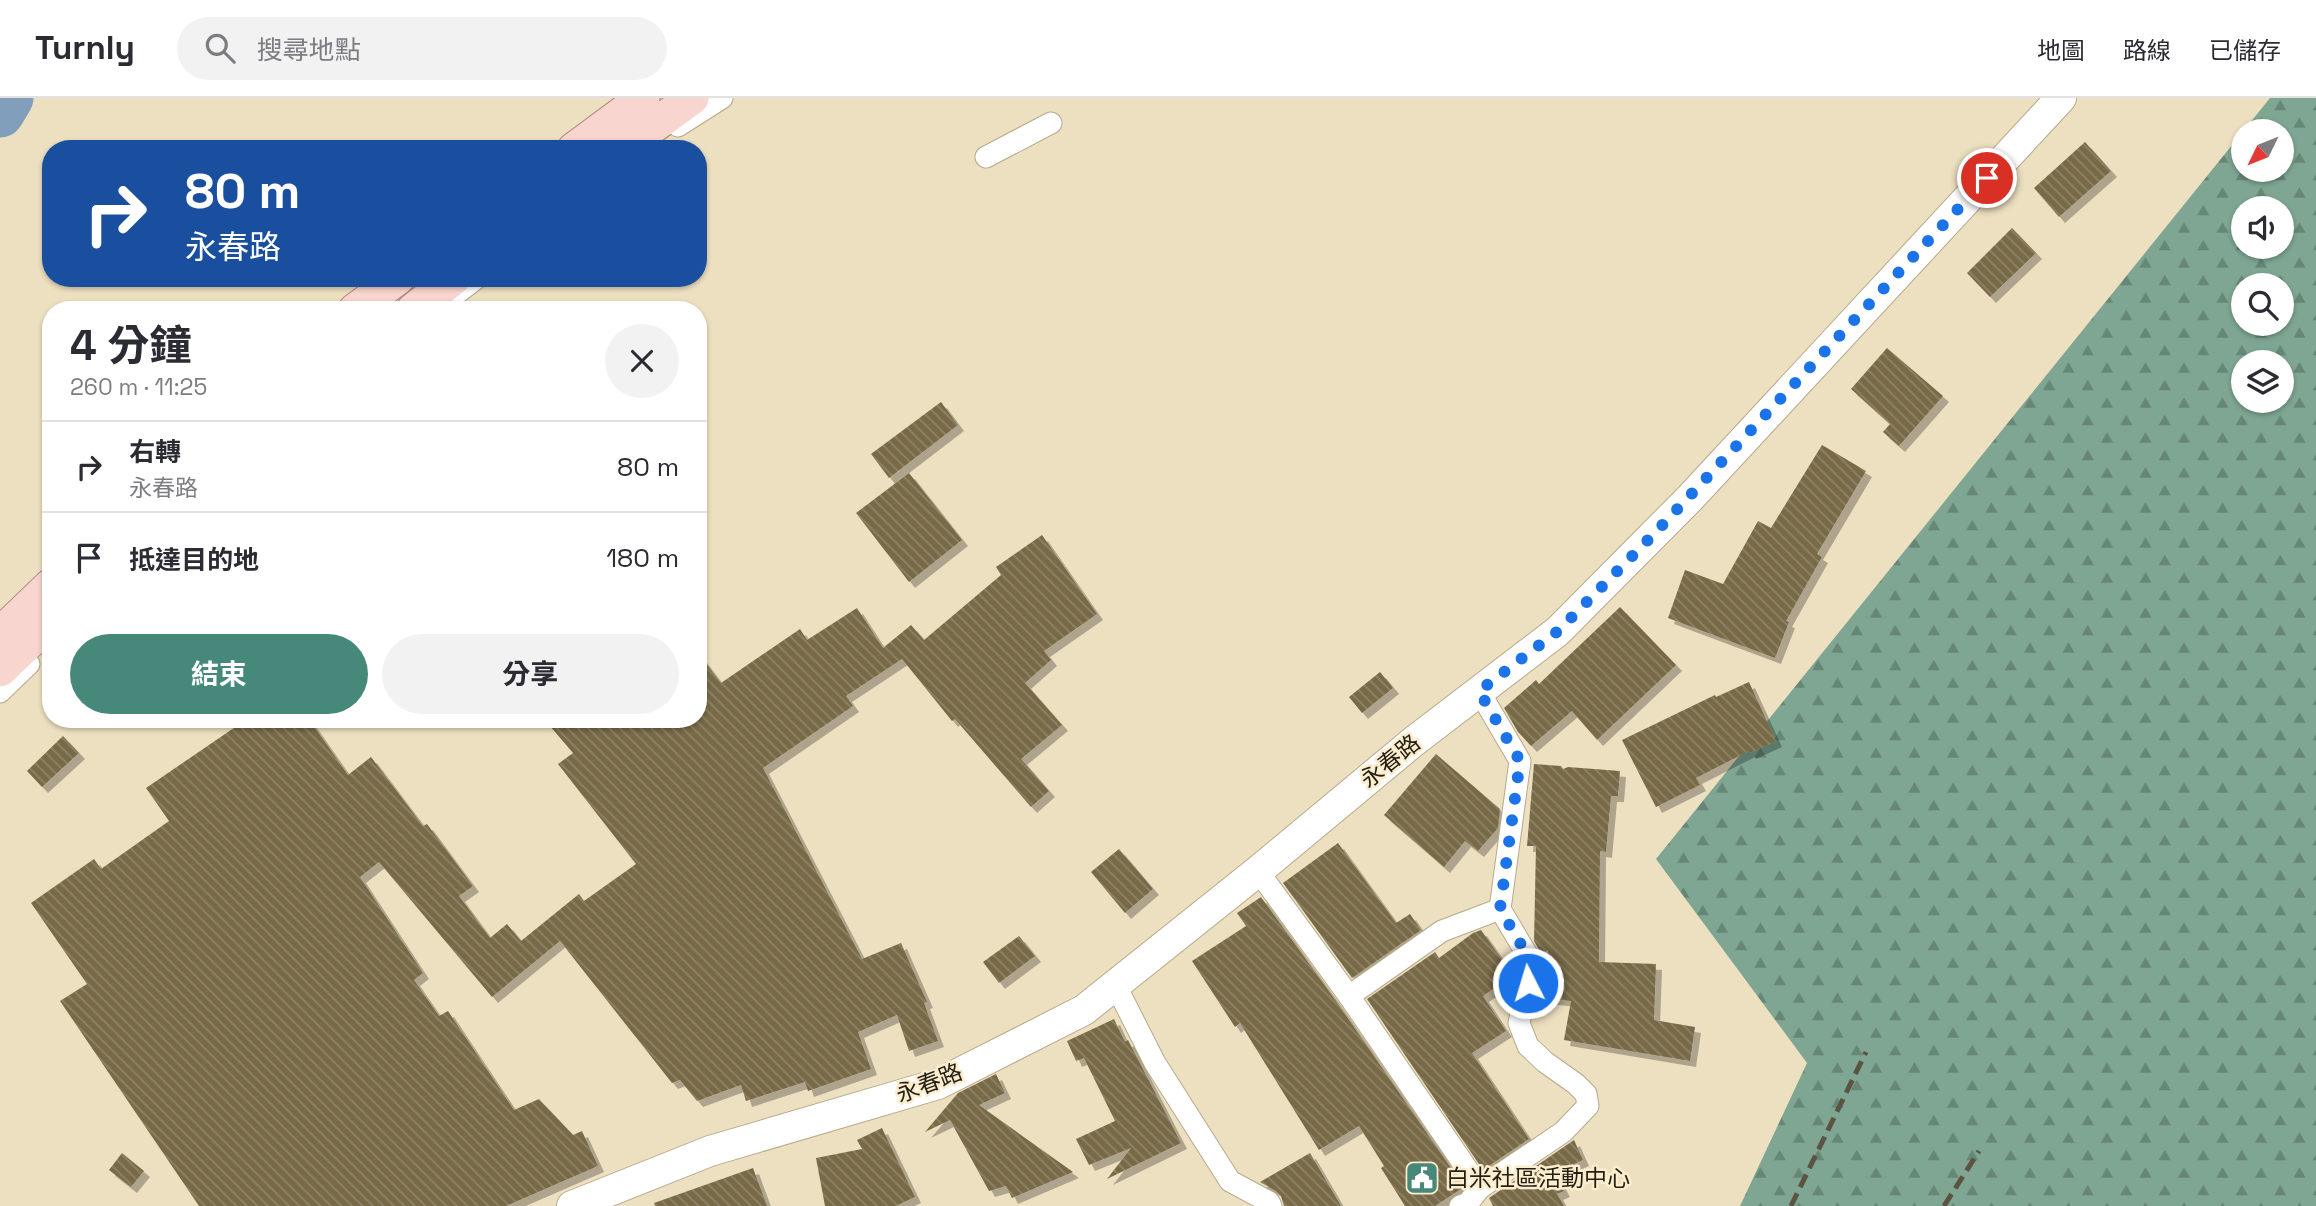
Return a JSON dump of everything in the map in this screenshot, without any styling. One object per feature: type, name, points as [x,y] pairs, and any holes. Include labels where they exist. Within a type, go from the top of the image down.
[{"type":"main road","points":[[586,140],[643,98]]},
{"type":"main road","points":[[634,140],[692,98]]},
{"type":"main road","points":[[367,301],[386,287]]},
{"type":"main road","points":[[425,301],[442,287]]},
{"type":"main road","points":[[0,634],[42,594]]},
{"type":"main road","points":[[0,670],[42,630]]},
{"type":"street","points":[[661,140],[722,98]]},
{"type":"street","name":"永春路","points":[[572,1206],[710,1151],[938,1084],[1084,1010],[1258,871],[1413,742],[1558,631],[1691,497],[2061,98]]},
{"type":"street","points":[[986,157],[1051,123]]},
{"type":"street","points":[[447,301],[465,287]]},
{"type":"street","points":[[0,692],[42,652]]},
{"type":"street","points":[[1460,1206],[1468,1203],[1480,1188],[1563,1132],[1588,1107],[1586,1094],[1528,1046],[1519,1023],[1532,963],[1500,909],[1520,761],[1479,691]]},
{"type":"street","points":[[1258,871],[1349,996],[1480,1188]]},
{"type":"street","points":[[1349,996],[1442,931],[1500,909]]},
{"type":"street","points":[[1116,986],[1155,1063],[1230,1181],[1269,1202],[1271,1206]]},
{"type":"green space","points":[[2270,98],[2316,98],[2316,1206],[1740,1206],[1807,1063],[1656,859],[2231,146],[2231,182],[2294,182],[2294,119],[2253,119]]},
{"type":"building","points":[[2085,142],[2111,171],[2059,217],[2034,188]]},
{"type":"building","points":[[2012,228],[2036,253],[1990,297],[1967,273]]},
{"type":"building","points":[[1887,348],[1943,396],[1899,446],[1883,432],[1890,424],[1851,389]]},
{"type":"building","points":[[941,402],[958,425],[889,478],[871,454]]},
{"type":"building","points":[[1822,445],[1866,471],[1817,554],[1822,557],[1786,621],[1789,622],[1775,658],[1668,618],[1685,570],[1723,584],[1758,521],[1771,528]]},
{"type":"building","points":[[909,473],[962,540],[909,582],[856,513]]},
{"type":"building","points":[[1042,535],[1097,614],[1044,651],[1051,660],[1025,683],[1062,725],[1021,759],[1049,791],[1031,807],[955,719],[952,721],[902,659],[846,696],[853,706],[763,768],[862,959],[901,943],[927,1002],[924,1003],[938,1041],[909,1051],[897,1015],[858,1032],[871,1069],[808,1091],[805,1082],[746,1101],[741,1085],[697,1101],[680,1080],[672,1083],[560,941],[492,997],[379,862],[360,877],[423,973],[414,980],[439,1016],[448,1011],[514,1110],[539,1099],[573,1135],[582,1131],[598,1166],[506,1206],[199,1206],[60,1001],[87,984],[31,903],[94,859],[101,869],[169,821],[146,788],[234,728],[315,728],[348,775],[371,757],[423,826],[427,824],[473,886],[459,896],[490,938],[507,924],[521,941],[579,894],[584,901],[636,864],[558,764],[573,753],[552,728],[707,728],[707,665],[721,683],[800,629],[807,640],[857,608],[883,648],[911,625],[924,640],[1001,575],[996,567]]},
{"type":"building","points":[[1620,607],[1676,665],[1597,740],[1572,711],[1531,746],[1518,732],[1504,708],[1536,680],[1539,684]]},
{"type":"building","points":[[1380,672],[1393,688],[1362,713],[1349,697]]},
{"type":"building","points":[[1749,682],[1776,741],[1750,753],[1749,751],[1696,778],[1700,785],[1656,807],[1622,740],[1715,695],[1716,697]]},
{"type":"building","points":[[63,736],[79,753],[42,787],[27,771]]},
{"type":"building","points":[[1436,754],[1500,809],[1498,828],[1478,851],[1465,841],[1444,867],[1384,815]]},
{"type":"building","points":[[1534,764],[1561,766],[1563,769],[1568,767],[1620,771],[1618,796],[1611,796],[1606,852],[1600,851],[1599,962],[1656,964],[1654,1020],[1695,1027],[1690,1061],[1564,1040],[1571,1001],[1544,998],[1548,950],[1542,955],[1534,941],[1536,846],[1527,846]]},
{"type":"building","points":[[1338,843],[1396,923],[1410,914],[1421,930],[1352,978],[1283,883]]},
{"type":"building","points":[[1119,849],[1153,889],[1125,913],[1091,872]]},
{"type":"building","points":[[1261,897],[1464,1187],[1435,1206],[1405,1206],[1359,1126],[1319,1150],[1240,1023],[1235,1027],[1192,961],[1246,926],[1237,913]]},
{"type":"building","points":[[1481,930],[1513,975],[1483,996],[1506,1031],[1472,1053],[1529,1139],[1483,1170],[1367,999],[1435,952],[1439,958]]},
{"type":"building","points":[[1019,936],[1035,956],[999,983],[983,962]]},
{"type":"building","points":[[1114,1019],[1125,1042],[1128,1040],[1181,1143],[1107,1179],[1131,1148],[1089,1165],[1076,1139],[1115,1121],[1084,1058],[1076,1061],[1067,1041]]},
{"type":"building","points":[[996,1074],[1005,1093],[979,1105],[1073,1172],[1012,1198],[1006,1186],[989,1191],[950,1120],[925,1132],[958,1093]]},
{"type":"building","points":[[882,1128],[915,1197],[896,1206],[825,1206],[816,1158],[862,1149],[857,1140]]},
{"type":"building","points":[[1574,1140],[1583,1160],[1554,1173],[1564,1191],[1557,1194],[1564,1206],[1493,1206],[1489,1198]]},
{"type":"building","points":[[122,1153],[144,1171],[131,1187],[109,1170]]},
{"type":"building","points":[[1310,1153],[1341,1206],[1284,1206],[1276,1191],[1260,1182]]},
{"type":"building","points":[[753,1168],[767,1206],[655,1206],[654,1203]]},
{"type":"waterway","points":[[0,113],[9,98]]},
{"type":"railway","points":[[1791,1206],[1866,1052]]},
{"type":"railway","points":[[1944,1206],[1979,1151]]},
{"type":"place","name":"白米社區活動中心","points":[[1422,1178]]},
{"type":"route","points":[[1528,983],[1532,963],[1500,909],[1520,761],[1479,691],[1558,631],[1691,497],[1987,178]]}]
